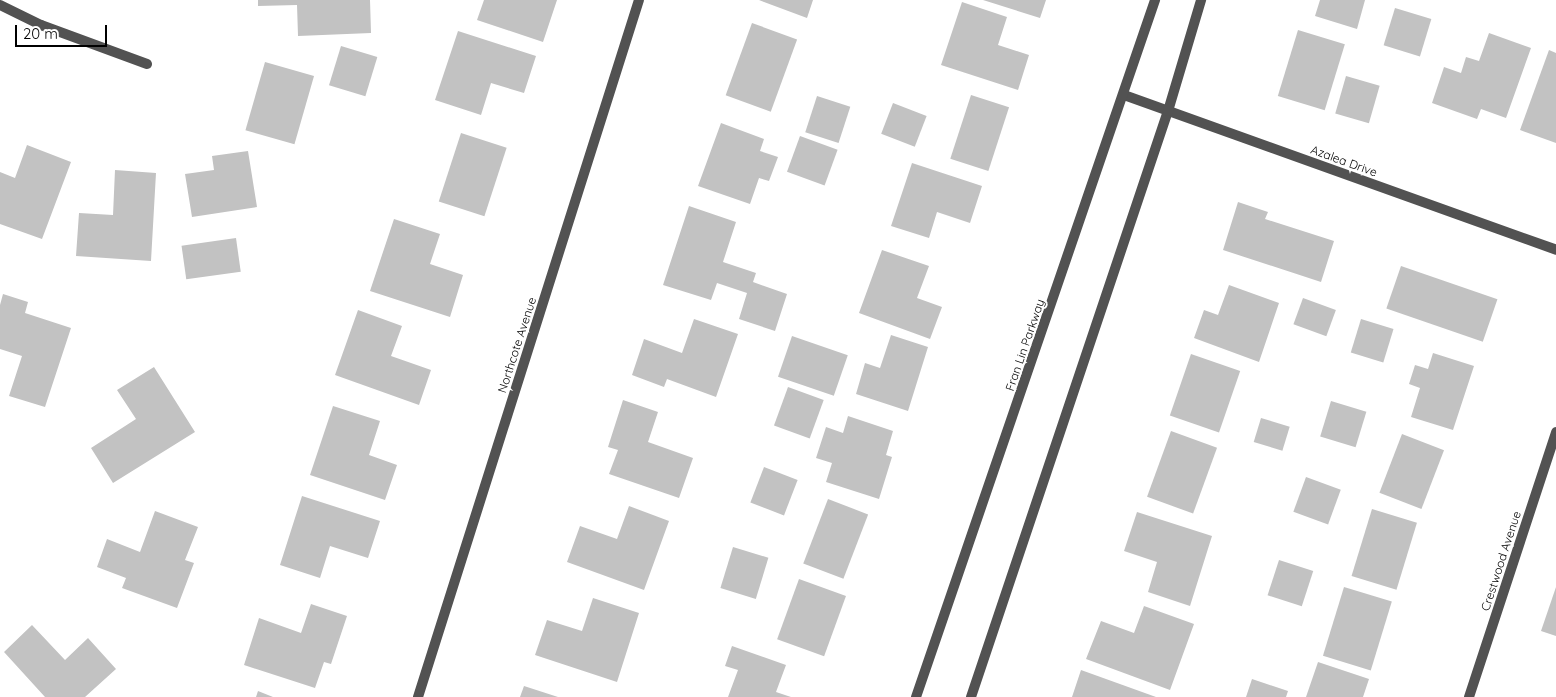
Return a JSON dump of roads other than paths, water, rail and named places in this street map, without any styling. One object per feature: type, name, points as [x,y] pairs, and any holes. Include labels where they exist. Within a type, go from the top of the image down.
[{"type":"street","name":"Northcote Avenue","points":[[418,697],[639,0]]},
{"type":"street","name":"Fran Lin Parkway","points":[[916,697],[1155,0]]},
{"type":"street","points":[[971,697],[1168,111],[1201,0]]},
{"type":"street","points":[[0,5],[41,25],[147,64]]},
{"type":"street","name":"Azalea Drive","points":[[1124,95],[1556,250]]},
{"type":"street","name":"Crestwood Avenue","points":[[1469,697],[1556,432]]}]
